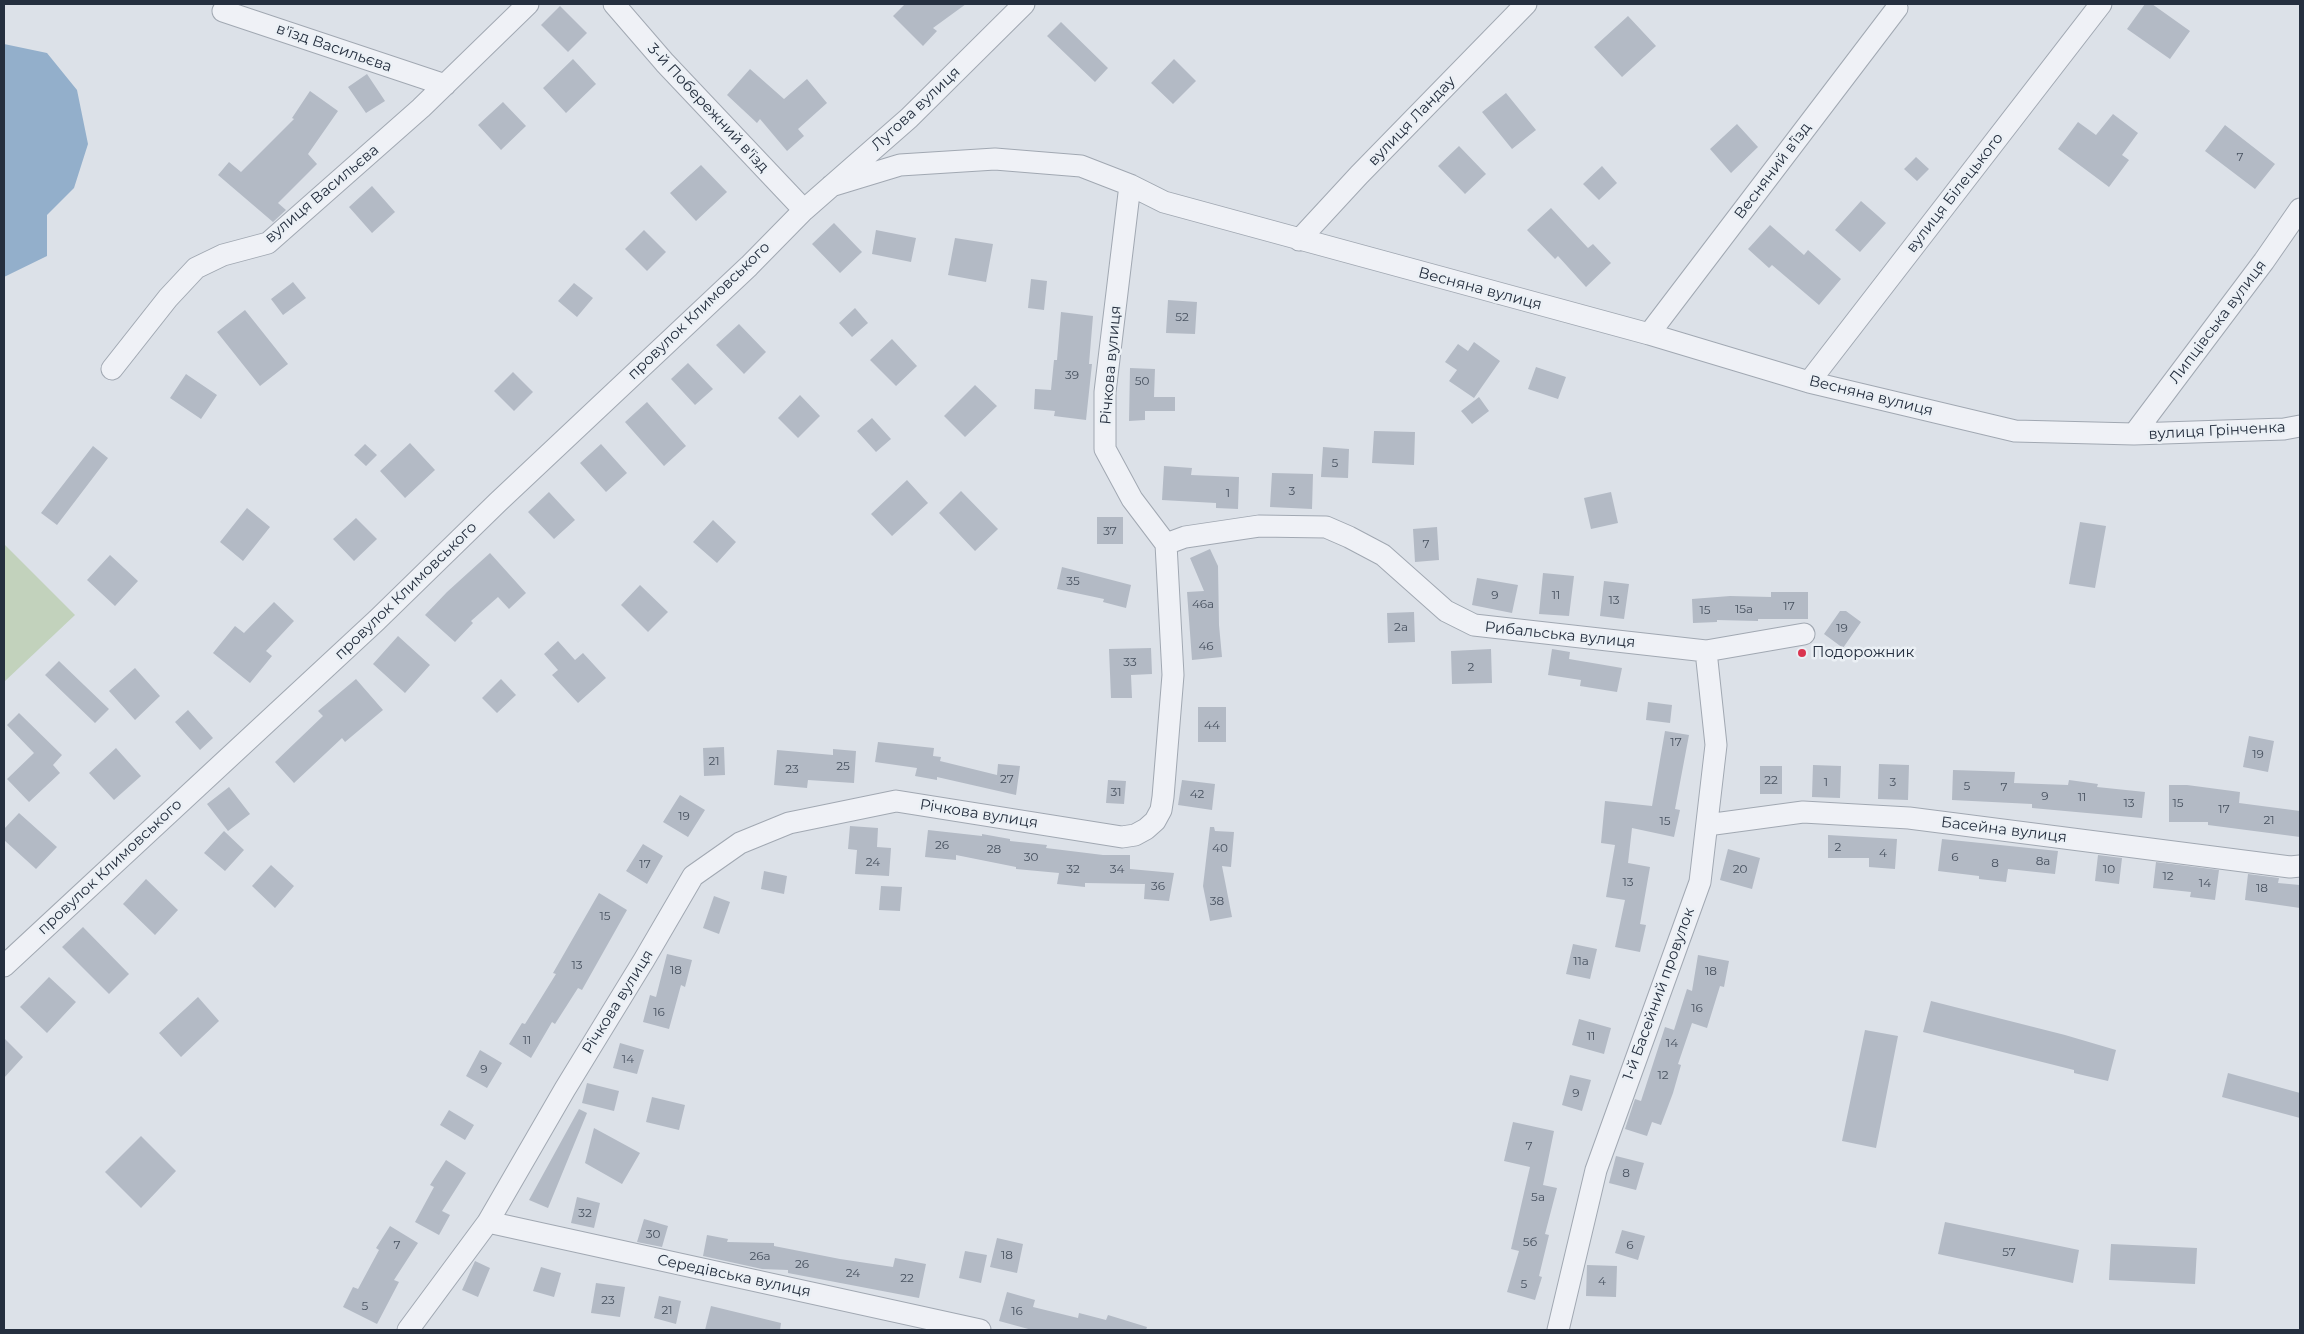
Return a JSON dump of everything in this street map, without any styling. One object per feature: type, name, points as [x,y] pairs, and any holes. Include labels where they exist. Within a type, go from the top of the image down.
[{"type":"street","name":"вулиця Васильєва","points":[[112,369],[168,298],[196,268],[223,256],[268,243],[445,85],[528,4]]},
{"type":"street","name":"3-й Побережний в'їзд","points":[[614,4],[665,63],[804,210]]},
{"type":"street","name":"Лугова вулиця","points":[[804,210],[909,118],[1024,4]]},
{"type":"street","name":"вулиця Ландау","points":[[1299,240],[1359,175],[1526,4]]},
{"type":"street","name":"вулиця Білецького","points":[[1809,382],[2101,4]]},
{"type":"street","name":"Весняний вʼїзд","points":[[1649,334],[1897,8]]},
{"type":"street","name":"в'їзд Васильєва","points":[[223,11],[445,85]]},
{"type":"street","name":"Весняна вулиця","points":[[831,186],[900,164],[995,159],[1081,166],[1130,185],[1164,202],[1649,334],[1809,382],[2015,431],[2134,434]]},
{"type":"street","name":"Річкова вулиця","points":[[408,1330],[488,1222],[565,1089],[693,876],[740,843],[789,823],[896,801],[1122,837],[1135,835],[1146,830],[1155,821],[1161,810],[1163,797],[1173,676],[1166,544],[1132,498],[1105,449],[1105,392],[1130,185]]},
{"type":"street","name":"Липцівська вулиця","points":[[2134,434],[2264,261],[2300,209]]},
{"type":"street","name":"провулок Климовського","points":[[4,966],[377,620],[498,502],[749,266],[804,210]]},
{"type":"street","name":"вулиця Грінченка","points":[[2134,434],[2284,429],[2300,426]]},
{"type":"street","name":"Рибальська вулиця","points":[[1166,544],[1185,537],[1259,526],[1326,527],[1349,536],[1383,556],[1446,611],[1474,625],[1706,651],[1804,634]]},
{"type":"street","name":"1-й Басейний провулок","points":[[1558,1330],[1596,1170],[1700,882],[1716,745],[1706,651]]},
{"type":"street","name":"Басейна вулиця","points":[[1707,825],[1803,812],[1909,818],[2290,867],[2300,866]]},
{"type":"street","name":"Середівська вулиця","points":[[488,1222],[980,1330]]},
{"type":"green space","points":[[4,544],[75,615],[4,682]]},
{"type":"water","points":[[4,44],[47,53],[77,90],[88,144],[74,188],[47,215],[47,256],[4,277]]},
{"type":"building","points":[[905,4],[966,4],[933,28],[937,31],[923,46],[893,16]]},
{"type":"building","points":[[2145,4],[2152,4],[2190,31],[2170,59],[2127,29]]},
{"type":"building","points":[[560,6],[587,33],[568,52],[541,25]]},
{"type":"building","points":[[1628,16],[1656,46],[1622,77],[1594,47]]},
{"type":"building","points":[[1061,22],[1108,68],[1095,82],[1047,36]]},
{"type":"building","points":[[573,59],[596,84],[566,113],[543,88]]},
{"type":"building","points":[[1174,59],[1196,81],[1173,104],[1151,83]]},
{"type":"building","points":[[750,69],[784,99],[807,79],[827,103],[798,129],[804,136],[787,151],[760,119],[757,123],[727,95]]},
{"type":"building","points":[[367,74],[385,101],[366,113],[348,87]]},
{"type":"building","points":[[310,91],[338,111],[308,154],[317,164],[278,203],[286,210],[273,222],[218,175],[229,162],[241,172],[294,119],[292,118]]},
{"type":"building","points":[[1506,93],[1536,130],[1512,149],[1482,112]]},
{"type":"building","points":[[503,102],[526,126],[501,150],[478,125]]},
{"type":"building","points":[[2113,114],[2138,133],[2122,155],[2129,160],[2109,187],[2058,149],[2078,122],[2096,135]]},
{"type":"building","points":[[1737,124],[1758,147],[1731,173],[1710,149]]},
{"type":"building","points":[[2225,125],[2275,164],[2255,189],[2205,151]]},
{"type":"building","points":[[1459,146],[1486,174],[1465,194],[1438,166]]},
{"type":"building","points":[[1916,157],[1929,169],[1917,181],[1904,169]]},
{"type":"building","points":[[701,165],[727,192],[696,221],[670,193]]},
{"type":"building","points":[[1602,166],[1617,183],[1599,200],[1583,184]]},
{"type":"building","points":[[372,186],[395,212],[372,233],[349,207]]},
{"type":"building","points":[[1861,201],[1886,223],[1860,252],[1835,230]]},
{"type":"building","points":[[1551,208],[1588,248],[1593,244],[1611,263],[1586,287],[1558,256],[1555,259],[1527,230]]},
{"type":"building","points":[[834,223],[862,252],[840,273],[812,244]]},
{"type":"building","points":[[1770,225],[1804,255],[1808,250],[1841,279],[1819,305],[1772,265],[1769,268],[1748,249]]},
{"type":"building","points":[[644,230],[666,252],[647,271],[625,249]]},
{"type":"building","points":[[876,230],[916,238],[911,262],[872,254]]},
{"type":"building","points":[[955,238],[993,244],[986,282],[948,275]]},
{"type":"building","points":[[1031,279],[1047,281],[1044,310],[1028,308]]},
{"type":"building","points":[[293,282],[306,298],[283,315],[271,299]]},
{"type":"building","points":[[574,283],[593,298],[577,317],[558,301]]},
{"type":"building","points":[[1168,300],[1197,302],[1195,334],[1166,333]]},
{"type":"building","points":[[855,308],[868,323],[852,337],[839,323]]},
{"type":"building","points":[[245,310],[288,364],[260,386],[217,332]]},
{"type":"building","points":[[1061,312],[1093,316],[1089,364],[1092,364],[1086,420],[1054,416],[1055,411],[1034,409],[1035,389],[1051,390],[1054,360],[1057,360]]},
{"type":"building","points":[[739,324],[766,352],[744,374],[716,345]]},
{"type":"building","points":[[892,339],[917,366],[896,386],[870,360]]},
{"type":"building","points":[[1474,342],[1500,361],[1474,398],[1449,381],[1457,370],[1445,362],[1458,344],[1468,351]]},
{"type":"building","points":[[688,363],[713,389],[695,405],[671,379]]},
{"type":"building","points":[[1536,367],[1566,377],[1558,399],[1528,389]]},
{"type":"building","points":[[1130,368],[1155,369],[1154,397],[1175,397],[1175,411],[1145,411],[1145,420],[1129,421]]},
{"type":"building","points":[[513,372],[533,392],[514,411],[494,391]]},
{"type":"building","points":[[186,374],[217,395],[201,419],[170,398]]},
{"type":"building","points":[[975,385],[997,406],[965,437],[944,416]]},
{"type":"building","points":[[800,395],[820,416],[798,438],[778,418]]},
{"type":"building","points":[[1479,397],[1489,411],[1472,424],[1461,411]]},
{"type":"building","points":[[647,402],[686,446],[664,466],[625,422]]},
{"type":"building","points":[[872,418],[891,439],[876,452],[857,431]]},
{"type":"building","points":[[1374,431],[1415,432],[1414,465],[1372,463]]},
{"type":"building","points":[[410,443],[435,470],[405,498],[380,471]]},
{"type":"building","points":[[365,444],[377,455],[366,466],[354,455]]},
{"type":"building","points":[[601,444],[627,473],[606,492],[580,463]]},
{"type":"building","points":[[93,446],[108,458],[57,525],[41,513]]},
{"type":"building","points":[[1323,447],[1349,449],[1348,478],[1321,477]]},
{"type":"building","points":[[1164,466],[1192,468],[1191,475],[1239,477],[1238,509],[1216,508],[1216,503],[1162,500]]},
{"type":"building","points":[[1272,473],[1313,474],[1312,509],[1270,507]]},
{"type":"building","points":[[907,480],[928,503],[892,536],[871,514]]},
{"type":"building","points":[[961,491],[998,529],[975,551],[939,513]]},
{"type":"building","points":[[549,492],[575,520],[554,539],[528,512]]},
{"type":"building","points":[[1611,492],[1618,523],[1591,529],[1584,498]]},
{"type":"building","points":[[247,508],[270,527],[243,561],[220,542]]},
{"type":"building","points":[[1097,517],[1123,517],[1123,544],[1097,544]]},
{"type":"building","points":[[356,518],[377,539],[354,561],[333,539]]},
{"type":"building","points":[[713,520],[736,542],[717,563],[693,542]]},
{"type":"building","points":[[2080,522],[2106,526],[2095,588],[2069,584]]},
{"type":"building","points":[[1437,527],[1439,560],[1415,562],[1413,529]]},
{"type":"building","points":[[1210,549],[1218,566],[1219,625],[1222,657],[1192,660],[1187,592],[1204,591],[1190,558]]},
{"type":"building","points":[[490,553],[526,593],[509,609],[498,597],[471,621],[473,623],[455,642],[425,615]]},
{"type":"building","points":[[110,555],[138,581],[115,606],[87,580]]},
{"type":"building","points":[[1062,567],[1131,585],[1126,608],[1103,602],[1104,599],[1057,589]]},
{"type":"building","points":[[1543,573],[1574,576],[1569,616],[1539,614]]},
{"type":"building","points":[[1477,578],[1518,585],[1512,613],[1472,605]]},
{"type":"building","points":[[1604,581],[1629,584],[1624,619],[1600,616]]},
{"type":"building","points":[[640,585],[668,612],[648,632],[621,605]]},
{"type":"building","points":[[1771,592],[1808,592],[1808,619],[1717,620],[1717,622],[1693,623],[1692,599],[1730,596],[1771,597]]},
{"type":"building","points":[[274,602],[294,621],[266,651],[272,656],[250,683],[213,653],[235,626],[244,633]]},
{"type":"building","points":[[1840,611],[1846,611],[1861,622],[1843,648],[1824,634]]},
{"type":"building","points":[[1414,612],[1415,642],[1388,643],[1387,613]]},
{"type":"building","points":[[398,636],[430,665],[405,693],[373,664]]},
{"type":"building","points":[[558,641],[575,660],[583,653],[606,678],[578,703],[552,675],[558,670],[544,654]]},
{"type":"building","points":[[1151,648],[1152,674],[1131,675],[1132,698],[1111,698],[1109,649]]},
{"type":"building","points":[[1491,649],[1492,683],[1452,684],[1451,651]]},
{"type":"building","points":[[1552,649],[1570,652],[1569,659],[1622,668],[1617,692],[1580,686],[1581,680],[1548,675]]},
{"type":"building","points":[[59,661],[109,709],[95,723],[45,675]]},
{"type":"building","points":[[135,668],[160,696],[135,720],[109,691]]},
{"type":"building","points":[[356,679],[383,710],[345,742],[342,738],[294,783],[275,762],[323,716],[318,711]]},
{"type":"building","points":[[501,679],[516,695],[497,713],[482,698]]},
{"type":"building","points":[[1648,702],[1672,705],[1670,723],[1646,720]]},
{"type":"building","points":[[1198,707],[1226,707],[1226,742],[1198,742]]},
{"type":"building","points":[[188,710],[213,738],[200,750],[175,722]]},
{"type":"building","points":[[19,713],[62,755],[53,765],[60,773],[29,802],[7,779],[34,753],[7,725]]},
{"type":"building","points":[[1665,731],[1689,735],[1675,809],[1680,810],[1674,837],[1632,828],[1628,863],[1650,867],[1640,924],[1646,925],[1640,952],[1615,947],[1625,900],[1606,897],[1615,845],[1601,843],[1605,801],[1652,806]]},
{"type":"building","points":[[2249,736],[2274,741],[2268,772],[2243,767]]},
{"type":"building","points":[[878,742],[934,748],[933,756],[941,757],[940,761],[997,775],[998,764],[1020,766],[1016,795],[937,777],[937,780],[915,776],[917,768],[875,762]]},
{"type":"building","points":[[724,747],[725,775],[704,776],[703,748]]},
{"type":"building","points":[[116,748],[141,776],[114,800],[89,773]]},
{"type":"building","points":[[833,749],[856,751],[854,783],[808,780],[807,788],[774,785],[777,750],[833,755]]},
{"type":"building","points":[[1879,764],[1909,765],[1908,800],[1878,799]]},
{"type":"building","points":[[1813,765],[1841,766],[1840,798],[1812,797]]},
{"type":"building","points":[[1760,766],[1782,766],[1782,794],[1760,794]]},
{"type":"building","points":[[1953,770],[2015,772],[2014,783],[2068,785],[2069,780],[2098,784],[2097,787],[2145,792],[2142,818],[2032,808],[2032,804],[1952,800]]},
{"type":"building","points":[[1108,780],[1126,781],[1124,804],[1106,803]]},
{"type":"building","points":[[1182,780],[1215,784],[1212,810],[1178,805]]},
{"type":"building","points":[[2169,785],[2187,785],[2240,792],[2239,803],[2300,811],[2300,837],[2208,825],[2208,822],[2169,822]]},
{"type":"building","points":[[229,787],[250,814],[228,831],[207,804]]},
{"type":"building","points":[[680,795],[705,810],[688,837],[663,822]]},
{"type":"building","points":[[19,813],[57,847],[36,869],[4,840],[4,829]]},
{"type":"building","points":[[850,826],[878,828],[877,847],[891,848],[889,876],[855,874],[857,850],[848,849]]},
{"type":"building","points":[[1210,827],[1214,827],[1215,831],[1234,832],[1231,867],[1222,866],[1232,917],[1210,921],[1203,886]]},
{"type":"building","points":[[928,830],[982,836],[982,834],[1010,839],[1010,841],[1047,845],[1046,848],[1103,855],[1130,855],[1130,869],[1174,873],[1169,901],[1144,899],[1145,884],[1085,883],[1085,887],[1057,884],[1059,873],[1016,869],[1016,867],[956,855],[956,860],[925,857]]},
{"type":"building","points":[[224,831],[244,850],[225,871],[204,853]]},
{"type":"building","points":[[1828,835],[1897,839],[1895,869],[1869,867],[1869,858],[1828,858]]},
{"type":"building","points":[[1942,839],[2058,851],[2055,874],[2008,869],[2006,882],[1979,879],[1979,876],[1938,871]]},
{"type":"building","points":[[643,844],[663,856],[647,884],[626,871]]},
{"type":"building","points":[[1728,849],[1760,858],[1752,889],[1720,880]]},
{"type":"building","points":[[2098,855],[2122,858],[2119,884],[2095,881]]},
{"type":"building","points":[[2156,862],[2219,870],[2215,900],[2190,897],[2191,892],[2153,888]]},
{"type":"building","points":[[271,865],[294,886],[275,908],[252,886]]},
{"type":"building","points":[[764,871],[787,876],[784,894],[761,889]]},
{"type":"building","points":[[2248,874],[2279,878],[2278,883],[2300,885],[2300,908],[2245,900]]},
{"type":"building","points":[[146,879],[178,910],[155,935],[123,904]]},
{"type":"building","points":[[881,886],[902,887],[900,911],[879,910]]},
{"type":"building","points":[[599,893],[627,910],[582,990],[578,988],[555,1024],[552,1022],[531,1058],[509,1044],[522,1023],[525,1024],[556,974],[553,973]]},
{"type":"building","points":[[714,896],[730,902],[719,934],[703,928]]},
{"type":"building","points":[[83,927],[129,974],[109,994],[62,947]]},
{"type":"building","points":[[1573,944],[1597,949],[1590,979],[1566,974]]},
{"type":"building","points":[[667,954],[692,960],[685,987],[681,985],[669,1029],[643,1022],[650,995],[656,997]]},
{"type":"building","points":[[1698,955],[1729,961],[1724,987],[1720,986],[1707,1028],[1692,1023],[1678,1064],[1681,1065],[1673,1093],[1661,1125],[1652,1122],[1647,1136],[1625,1129],[1635,1099],[1641,1101],[1665,1027],[1674,1030],[1687,989],[1692,991]]},
{"type":"building","points":[[49,977],[76,1002],[47,1033],[20,1007]]},
{"type":"building","points":[[198,997],[219,1021],[181,1057],[159,1033]]},
{"type":"building","points":[[1931,1001],[2116,1050],[2108,1081],[2074,1073],[2074,1070],[1923,1032]]},
{"type":"building","points":[[1579,1019],[1611,1028],[1604,1054],[1572,1045]]},
{"type":"building","points":[[1865,1030],[1898,1036],[1876,1148],[1842,1141]]},
{"type":"building","points":[[4,1038],[23,1057],[4,1078]]},
{"type":"building","points":[[620,1043],[644,1050],[637,1074],[613,1068]]},
{"type":"building","points":[[480,1050],[502,1063],[487,1088],[466,1076]]},
{"type":"building","points":[[2228,1073],[2300,1093],[2300,1118],[2222,1097]]},
{"type":"building","points":[[1570,1075],[1591,1080],[1582,1111],[1562,1105]]},
{"type":"building","points":[[587,1083],[619,1091],[614,1111],[582,1103]]},
{"type":"building","points":[[652,1097],[685,1105],[679,1130],[646,1122]]},
{"type":"building","points":[[579,1109],[587,1113],[548,1208],[529,1200]]},
{"type":"building","points":[[449,1110],[474,1125],[465,1140],[440,1125]]},
{"type":"building","points":[[1513,1122],[1554,1131],[1543,1185],[1557,1188],[1545,1234],[1549,1235],[1539,1276],[1542,1277],[1535,1300],[1507,1292],[1519,1251],[1511,1249],[1530,1167],[1504,1161]]},
{"type":"building","points":[[594,1128],[640,1153],[622,1184],[585,1163]]},
{"type":"building","points":[[141,1136],[176,1171],[141,1208],[105,1172]]},
{"type":"building","points":[[1616,1156],[1644,1163],[1636,1190],[1609,1183]]},
{"type":"building","points":[[446,1160],[466,1173],[442,1211],[450,1215],[439,1235],[415,1222],[434,1187],[430,1185]]},
{"type":"building","points":[[577,1197],[600,1203],[594,1228],[571,1223]]},
{"type":"building","points":[[644,1219],[668,1226],[662,1247],[637,1242]]},
{"type":"building","points":[[1945,1222],[2079,1250],[2073,1283],[1938,1254]]},
{"type":"building","points":[[390,1226],[418,1243],[394,1280],[399,1282],[377,1324],[343,1307],[353,1287],[358,1289],[379,1250],[376,1248]]},
{"type":"building","points":[[1622,1230],[1645,1236],[1638,1260],[1615,1253]]},
{"type":"building","points":[[707,1235],[728,1239],[727,1242],[774,1243],[774,1246],[893,1267],[895,1258],[926,1264],[919,1298],[788,1273],[788,1270],[762,1269],[703,1256]]},
{"type":"building","points":[[997,1238],[1023,1244],[1017,1273],[990,1267]]},
{"type":"building","points":[[2111,1244],[2197,1248],[2195,1284],[2109,1280]]},
{"type":"building","points":[[965,1251],[987,1255],[981,1283],[959,1278]]},
{"type":"building","points":[[475,1261],[490,1268],[478,1297],[462,1290]]},
{"type":"building","points":[[1587,1265],[1617,1266],[1616,1297],[1586,1296]]},
{"type":"building","points":[[541,1267],[561,1273],[554,1297],[533,1291]]},
{"type":"building","points":[[596,1283],[625,1287],[620,1317],[591,1313]]},
{"type":"building","points":[[1007,1292],[1035,1300],[1033,1307],[1078,1318],[1079,1313],[1106,1320],[1108,1315],[1147,1327],[1146,1330],[1032,1330],[999,1321]]},
{"type":"building","points":[[659,1296],[681,1301],[676,1324],[654,1318]]},
{"type":"building","points":[[711,1306],[781,1323],[780,1330],[705,1330]]},
{"type":"place","name":"Подорожник","points":[[1802,653]]}]
